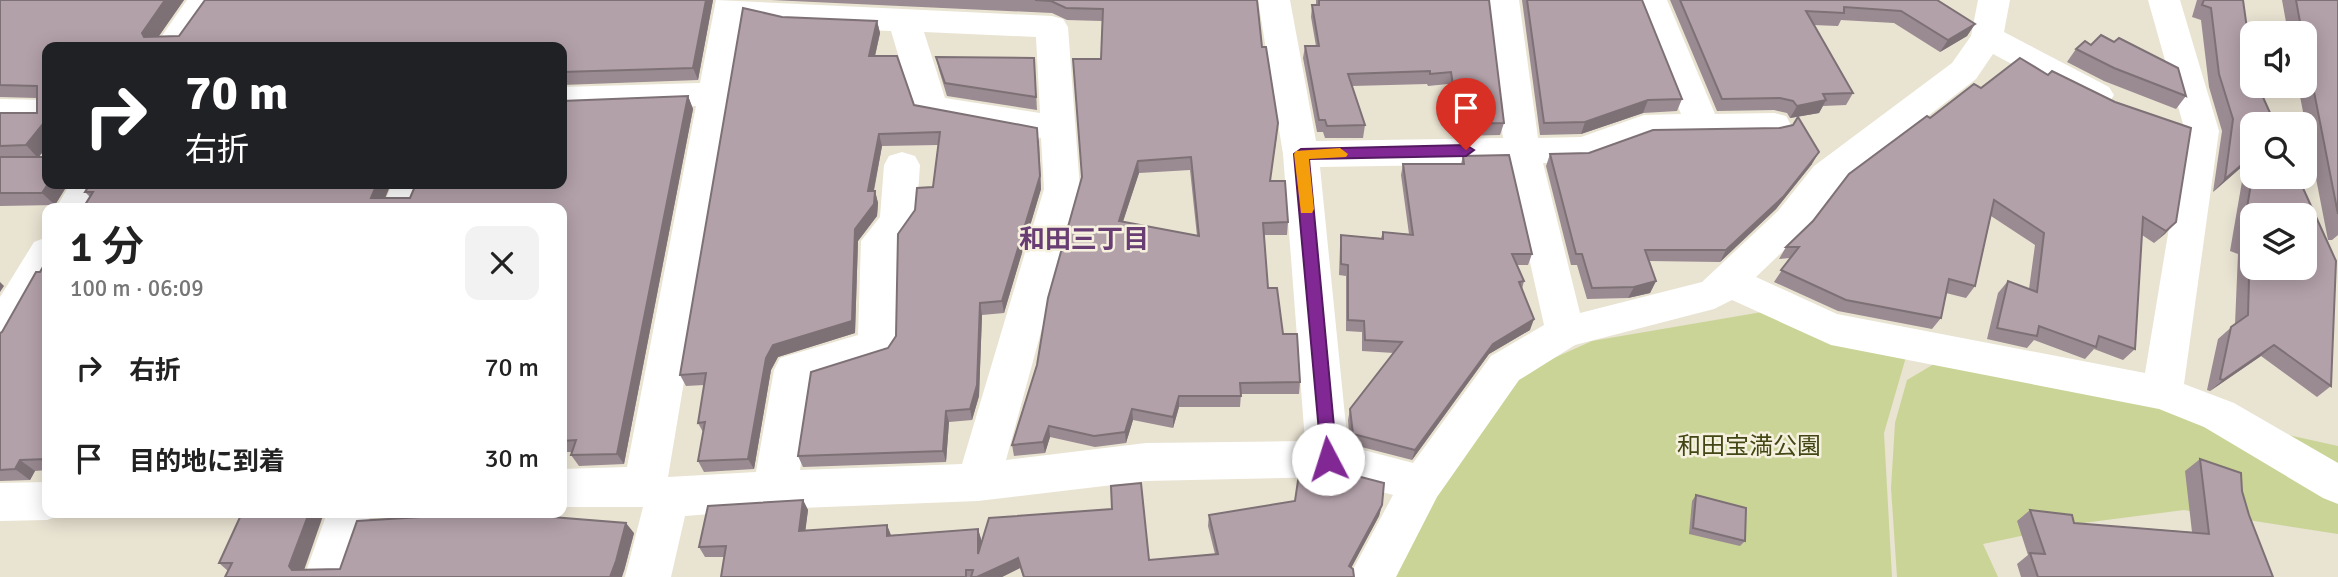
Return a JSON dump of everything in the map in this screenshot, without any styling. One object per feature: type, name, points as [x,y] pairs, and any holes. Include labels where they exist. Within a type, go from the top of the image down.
[{"type":"street","points":[[174,42],[204,0]]},
{"type":"street","points":[[1273,0],[1301,154],[1328,459]]},
{"type":"street","points":[[1503,0],[1522,149],[1565,331]]},
{"type":"street","points":[[1651,0],[1703,126]]},
{"type":"street","points":[[1371,577],[1422,484],[1505,368],[1565,331],[1714,294],[1791,221],[1827,176],[1964,71],[1987,37],[1994,0]]},
{"type":"street","points":[[2162,393],[2185,127],[2164,0]]},
{"type":"street","points":[[648,577],[656,492],[715,94],[732,2],[786,16],[1052,27],[1062,189],[978,482]]},
{"type":"street","points":[[904,21],[930,108],[1059,128]]},
{"type":"street","points":[[1987,37],[2081,88],[2119,104]]},
{"type":"street","points":[[567,99],[715,94]]},
{"type":"street","points":[[0,111],[42,111]]},
{"type":"street","points":[[1301,154],[1584,150],[1644,127],[1774,125]]},
{"type":"street","points":[[775,490],[794,370],[877,346],[880,241],[898,221],[902,165]]},
{"type":"street","points":[[0,331],[42,260]]},
{"type":"street","points":[[1726,280],[1831,329],[2162,393],[2219,415],[2338,485]]},
{"type":"street","points":[[567,488],[656,492],[775,490],[978,482],[1146,462],[1328,459],[1422,484]]},
{"type":"street","points":[[0,502],[42,501]]},
{"type":"street","points":[[327,577],[347,518]]},
{"type":"green space","name":"和田宝満公園","points":[[1762,312],[1908,350],[1884,433],[1892,577],[1379,577],[1512,377],[1592,341]]},
{"type":"green space","points":[[1944,358],[2338,446],[2338,534],[2184,510],[2083,523],[1983,544],[1998,577],[1897,577],[1891,488],[1895,423],[1907,380]]},
{"type":"building","points":[[0,0],[165,0],[142,33],[144,37],[179,36],[205,0],[706,0],[693,68],[567,72],[567,42],[42,42],[42,125],[26,145],[0,146],[0,113],[37,113],[37,86],[0,85]]},
{"type":"building","points":[[1035,0],[1257,0],[1262,47],[1266,47],[1278,123],[1270,181],[1285,181],[1288,222],[1263,223],[1268,288],[1277,288],[1283,334],[1297,334],[1300,382],[1240,383],[1241,396],[1179,396],[1173,417],[1132,409],[1125,432],[1094,436],[1049,426],[1043,442],[1012,445],[1037,365],[1048,298],[1082,177],[1073,59],[1101,59],[1103,9],[1066,8],[1051,1]],"holes":[[[1191,157],[1199,236],[1119,221],[1138,161]]]},
{"type":"building","points":[[1319,0],[1489,0],[1504,123],[1459,124],[1451,72],[1430,74],[1430,71],[1348,74],[1365,125],[1327,126],[1325,120],[1319,120],[1305,46],[1319,46],[1312,5],[1319,5]]},
{"type":"building","points":[[1527,0],[1642,0],[1682,99],[1648,100],[1585,122],[1544,123]]},
{"type":"building","points":[[1680,0],[1937,0],[1975,24],[1948,40],[1901,11],[1844,7],[1844,13],[1806,11],[1853,93],[1823,94],[1826,100],[1797,106],[1793,101],[1780,98],[1722,99]]},
{"type":"building","points":[[2204,0],[2243,0],[2246,21],[2240,21],[2240,98],[2263,98],[2270,112],[2240,112],[2240,166],[2225,179],[2233,119],[2219,74],[2211,8],[2202,5]]},
{"type":"building","points":[[2296,0],[2338,0],[2338,214],[2315,98],[2317,21],[2300,21]]},
{"type":"building","points":[[743,8],[782,17],[877,21],[869,56],[897,56],[914,105],[1037,128],[1040,176],[1002,301],[980,303],[977,385],[970,409],[946,411],[943,451],[798,456],[811,372],[888,348],[896,336],[898,234],[915,210],[917,188],[933,187],[940,132],[879,134],[868,191],[875,191],[874,204],[855,229],[852,321],[773,345],[766,358],[748,459],[698,461],[705,422],[698,423],[706,373],[680,375]]},
{"type":"building","points":[[2101,35],[2114,42],[2119,38],[2178,68],[2186,96],[2114,68],[2076,49],[2085,41],[2091,45]]},
{"type":"building","points":[[936,57],[1034,58],[1036,97],[945,83]]},
{"type":"building","points":[[2020,58],[2048,75],[2052,71],[2115,102],[2191,128],[2176,222],[2166,231],[2143,217],[2135,349],[2099,336],[2096,347],[2039,326],[2037,336],[1997,328],[2008,281],[2037,292],[2044,233],[1994,200],[1975,286],[1949,279],[1941,318],[1846,300],[1781,270],[1799,247],[1786,247],[1813,221],[1849,174],[1974,84],[1981,88]]},
{"type":"building","points":[[688,96],[617,454],[571,455],[576,440],[567,441],[567,203],[86,203],[93,192],[85,192],[87,189],[375,189],[371,198],[410,198],[414,189],[567,189],[567,101]]},
{"type":"building","points":[[1798,117],[1819,152],[1783,197],[1726,250],[1645,250],[1656,281],[1634,287],[1592,288],[1582,254],[1576,254],[1550,154],[1589,153],[1653,130],[1780,128],[1793,125]]},
{"type":"building","points":[[1509,155],[1532,254],[1512,254],[1524,281],[1519,282],[1534,319],[1493,344],[1415,450],[1353,434],[1350,409],[1402,342],[1365,340],[1364,321],[1348,320],[1348,265],[1341,264],[1341,235],[1383,239],[1383,232],[1413,235],[1403,164],[1464,164],[1463,156]]},
{"type":"building","points":[[0,157],[42,157],[42,189],[45,189],[42,193],[0,193]]},
{"type":"building","points":[[2250,189],[2303,189],[2310,203],[2248,203]]},
{"type":"building","points":[[2317,219],[2336,261],[2331,386],[2274,345],[2223,380],[2220,379],[2231,327],[2248,315],[2249,280],[2317,280]]},
{"type":"building","points":[[42,269],[42,459],[20,460],[15,469],[0,470],[0,333],[36,272]]},
{"type":"building","points":[[2200,459],[2241,473],[2242,491],[2249,515],[2273,577],[2038,577],[2030,553],[2045,554],[2030,510],[2072,515],[2074,523],[2209,534]]},
{"type":"building","points":[[1303,469],[1330,469],[1384,483],[1382,505],[1349,566],[1353,569],[1354,577],[1024,577],[1018,558],[977,577],[971,577],[973,570],[966,570],[966,577],[721,577],[726,546],[699,547],[708,506],[803,500],[799,531],[887,525],[887,536],[978,529],[978,554],[989,518],[1112,509],[1111,486],[1141,483],[1149,560],[1218,554],[1209,515],[1295,501],[1299,474]]},
{"type":"building","points":[[1696,495],[1746,508],[1745,541],[1693,528]]},
{"type":"building","points":[[240,518],[307,518],[289,566],[292,570],[340,569],[357,521],[405,518],[564,518],[626,523],[610,577],[225,577],[232,563],[219,563]]},
{"type":"slow traffic","points":[[1306,209],[1301,154],[1340,154]]},
{"type":"district","name":"和田三丁目","points":[[1084,239]]},
{"type":"route","points":[[1328,459],[1301,154],[1466,150]]}]
